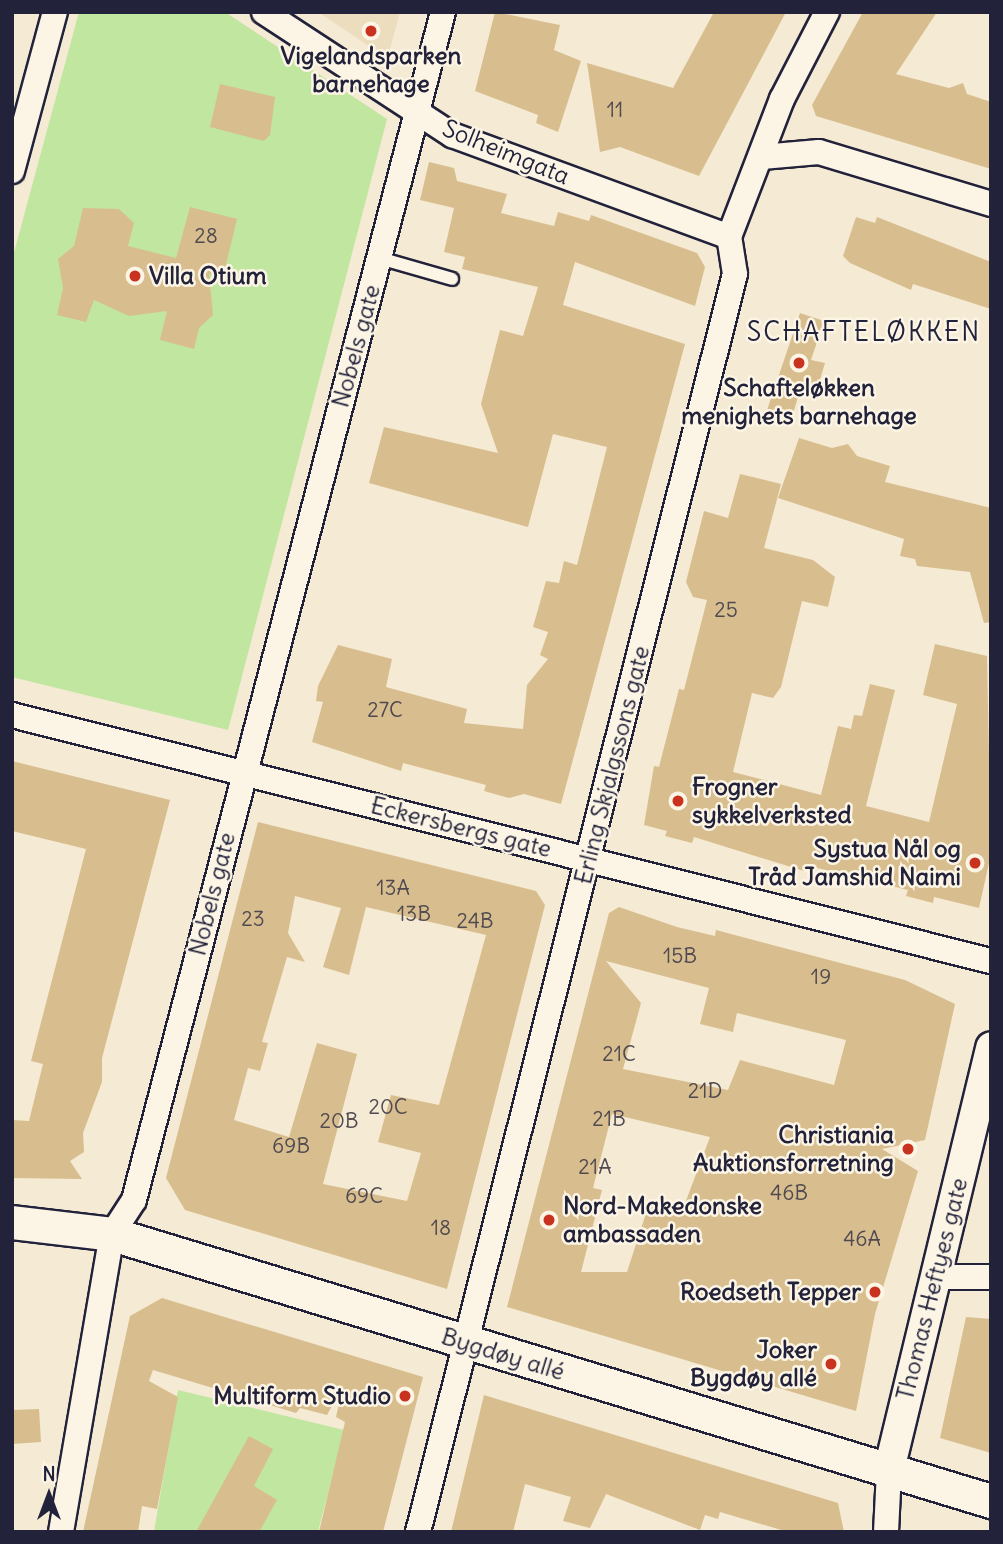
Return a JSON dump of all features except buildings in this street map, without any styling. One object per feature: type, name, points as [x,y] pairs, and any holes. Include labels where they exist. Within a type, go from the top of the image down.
[{"type":"main road","name":"Bygdøy allé","points":[[12,1222],[112,1234],[991,1501]]},
{"type":"street","points":[[12,171],[55,12]]},
{"type":"street","name":"Solheimgata","points":[[264,12],[452,135],[729,237]]},
{"type":"street","name":"Nobels gate","points":[[61,1532],[112,1234],[134,1200],[243,772],[443,12]]},
{"type":"street","points":[[729,237],[762,157],[782,99],[827,12]]},
{"type":"street","points":[[762,157],[819,152],[991,204]]},
{"type":"street","name":"Erling Skjalgssons gate","points":[[418,1532],[735,274],[729,237]]},
{"type":"street","name":"Eckersbergs gate","points":[[12,715],[991,961]]},
{"type":"street","name":"Thomas Heftyes gate","points":[[886,1532],[889,1470],[991,1047]]},
{"type":"street","points":[[936,1277],[991,1277]]},
{"type":"lane","name":"Nobels gate","points":[[379,258],[452,279]]},
{"type":"shaded area","name":"Vigelandsparken barnehage","points":[[318,12],[400,12],[390,49],[381,54]]},
{"type":"green space","points":[[79,12],[225,12],[387,119],[228,730],[12,677],[12,260]]},
{"type":"green space","points":[[178,1390],[344,1430],[318,1532],[154,1532]]},
{"type":"place","name":"Vigelandsparken barnehage","points":[[371,31]]},
{"type":"place","name":"Villa Otium","points":[[135,276]]},
{"type":"place","name":"Schafteløkken menighets barnehage","points":[[799,363]]},
{"type":"place","name":"Frogner sykkelverksted","points":[[678,801]]},
{"type":"place","name":"Systua Nål og Tråd Jamshid Naimi","points":[[975,863]]},
{"type":"place","name":"Christiania Auktionsforretning","points":[[908,1149]]},
{"type":"place","name":"Nord-Makedonske ambassaden","points":[[549,1220]]},
{"type":"place","name":"Roedseth Tepper","points":[[875,1292]]},
{"type":"place","name":"Joker Bygdøy allé","points":[[831,1364]]},
{"type":"place","name":"Multiform Studio","points":[[405,1396]]},
{"type":"district","name":"SCHAFTELØKKEN","points":[[864,332]]}]
